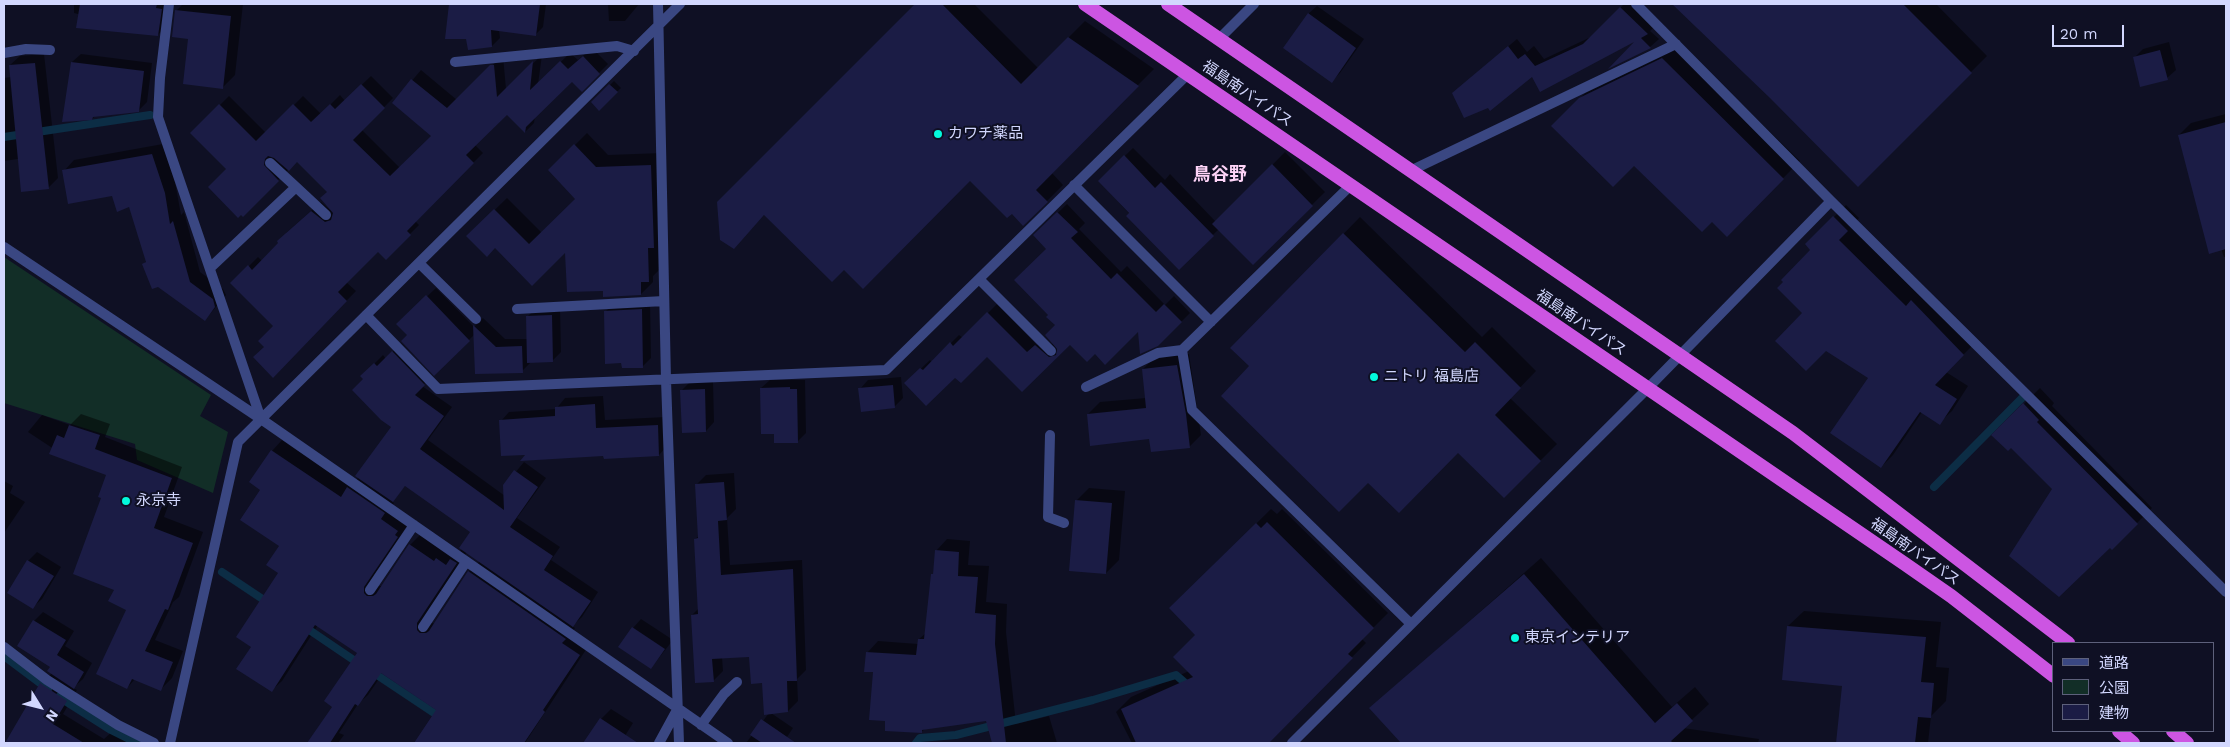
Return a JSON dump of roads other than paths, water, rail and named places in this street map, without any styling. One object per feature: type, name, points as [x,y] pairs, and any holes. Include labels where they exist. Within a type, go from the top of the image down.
[{"type":"highway","name":"福島南バイパス","points":[[1085,4],[1943,591],[2052,674]]},
{"type":"highway","name":"福島南バイパス","points":[[1168,4],[1793,433],[2067,642]]},
{"type":"highway","points":[[2120,732],[2132,743]]},
{"type":"highway","points":[[2174,732],[2187,743]]},
{"type":"street","points":[[169,4],[160,78],[158,117],[261,419]]},
{"type":"street","points":[[658,4],[666,380],[680,743]]},
{"type":"street","points":[[170,743],[238,442],[680,4]]},
{"type":"street","points":[[1219,39],[1254,4]]},
{"type":"street","points":[[1636,4],[1831,201],[2226,592]]},
{"type":"street","points":[[1410,171],[1676,44]]},
{"type":"street","points":[[455,62],[617,46],[634,51]]},
{"type":"street","points":[[4,54],[26,49],[50,50]]},
{"type":"street","points":[[366,315],[438,389],[886,370],[1188,74]]},
{"type":"street","points":[[270,163],[326,215]]},
{"type":"street","points":[[1074,185],[1211,322]]},
{"type":"street","points":[[1086,388],[1158,353],[1182,350],[1351,185]]},
{"type":"street","points":[[210,268],[296,188]]},
{"type":"street","points":[[1292,743],[1648,388],[1831,201]]},
{"type":"street","points":[[4,247],[261,419],[728,743]]},
{"type":"street","points":[[419,263],[476,320]]},
{"type":"street","points":[[979,278],[1051,351]]},
{"type":"street","points":[[517,309],[664,301]]},
{"type":"street","points":[[1182,350],[1192,410],[1411,624]]},
{"type":"street","points":[[1050,434],[1048,518],[1064,523]]},
{"type":"street","points":[[370,590],[414,525]]},
{"type":"street","points":[[423,627],[466,562]]},
{"type":"street","points":[[4,647],[47,680],[118,725],[154,743]]},
{"type":"street","points":[[701,725],[724,694],[737,682]]},
{"type":"street","points":[[659,743],[678,709]]},
{"type":"waterway","points":[[4,137],[150,115]]},
{"type":"waterway","points":[[1934,487],[2024,396]]},
{"type":"waterway","points":[[222,572],[270,604]]},
{"type":"waterway","points":[[302,625],[361,665]]},
{"type":"waterway","points":[[4,656],[48,689]]},
{"type":"waterway","points":[[371,671],[443,719]]},
{"type":"waterway","points":[[916,743],[920,738],[956,735],[1093,700],[1176,675],[1191,688]]},
{"type":"waterway","points":[[59,697],[111,730],[137,743]]},
{"type":"place","name":"カワチ薬品","points":[[938,134]]},
{"type":"place","name":"ニトリ 福島店","points":[[1374,377]]},
{"type":"place","name":"永京寺","points":[[126,501]]},
{"type":"place","name":"東京インテリア","points":[[1515,638]]},
{"type":"district","name":"鳥谷野","points":[[1220,175]]}]
